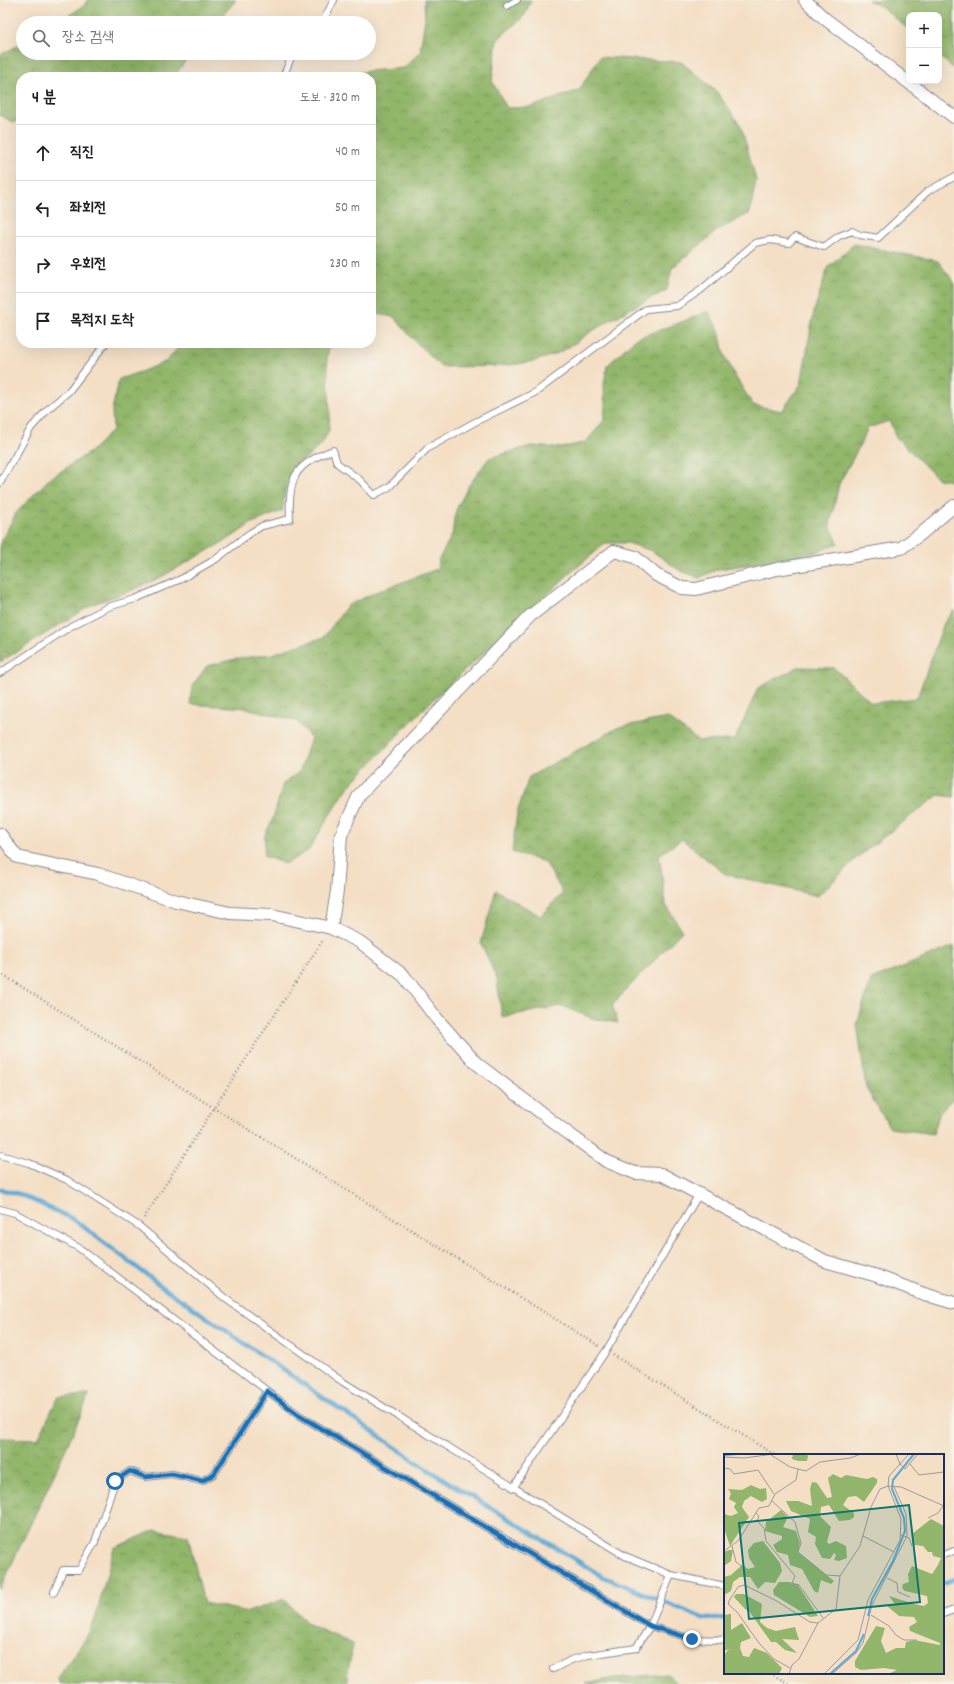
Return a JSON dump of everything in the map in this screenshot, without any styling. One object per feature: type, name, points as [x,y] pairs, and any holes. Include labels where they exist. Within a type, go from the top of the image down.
[{"type":"street","points":[[805,0],[824,18],[954,117]]},
{"type":"street","points":[[331,928],[337,891],[341,835],[359,795],[530,616],[614,551],[635,557],[656,575],[682,588],[696,589],[777,570],[901,548],[922,533],[954,506]]},
{"type":"street","points":[[0,834],[17,857],[98,874],[176,902],[230,913],[272,915],[331,928],[360,942],[404,976],[437,1019],[476,1063],[606,1161],[635,1173],[661,1174],[825,1261],[874,1275],[924,1294],[954,1303]]},
{"type":"lane","points":[[326,16],[334,0]]},
{"type":"lane","points":[[507,6],[517,0]]},
{"type":"lane","points":[[285,72],[290,60]]},
{"type":"lane","points":[[0,673],[71,626],[108,607],[136,599],[181,579],[216,559],[250,533],[262,526],[290,518],[289,507],[292,481],[297,471],[317,456],[334,450],[337,462],[360,480],[374,495],[389,486],[428,448],[475,422],[536,392],[646,309],[677,306],[701,290],[755,244],[770,240],[789,243],[795,237],[824,248],[839,236],[852,231],[860,235],[878,238],[928,191],[954,178]]},
{"type":"lane","points":[[0,483],[31,428],[48,408],[70,391],[102,348]]},
{"type":"lane","points":[[0,1155],[29,1163],[67,1180],[140,1226],[226,1298],[343,1382],[625,1556],[671,1574],[724,1586]]},
{"type":"lane","points":[[513,1488],[606,1351],[699,1194]]},
{"type":"lane","points":[[0,1209],[15,1213],[79,1248],[299,1415],[650,1626],[692,1639],[724,1640]]},
{"type":"lane","points":[[54,1592],[63,1570],[79,1570],[95,1542],[115,1481],[130,1471],[145,1477],[172,1474],[202,1481],[214,1474],[267,1391]]},
{"type":"lane","points":[[944,1555],[954,1551]]},
{"type":"lane","points":[[553,1669],[571,1660],[588,1655],[636,1648],[650,1626],[671,1574]]},
{"type":"lane","points":[[944,1614],[954,1610]]},
{"type":"path","points":[[140,1226],[214,1108],[331,928]]},
{"type":"path","points":[[0,973],[214,1108],[773,1454]]},
{"type":"path","points":[[772,1674],[789,1684]]},
{"type":"green space","points":[[87,0],[236,0],[222,16],[68,16],[85,5]]},
{"type":"green space","points":[[424,0],[531,0],[525,15],[497,40],[492,81],[507,108],[531,107],[579,90],[600,57],[681,62],[716,91],[741,126],[756,180],[750,213],[718,230],[672,268],[667,290],[648,299],[592,331],[558,353],[526,363],[512,365],[441,367],[411,337],[394,317],[376,314],[376,72],[363,72],[404,68],[420,52],[425,18]]},
{"type":"green space","points":[[868,0],[954,0],[954,69],[942,59],[942,12],[906,12],[906,27],[883,8]]},
{"type":"green space","points":[[16,47],[16,60],[186,60],[178,72],[16,72],[16,122],[13,122],[0,115],[0,55]]},
{"type":"green space","points":[[854,244],[938,261],[954,282],[954,481],[938,479],[896,437],[889,421],[868,428],[839,484],[830,525],[838,543],[817,552],[772,561],[718,569],[699,578],[679,570],[652,551],[628,543],[606,543],[569,574],[434,699],[396,737],[349,786],[309,850],[285,864],[264,856],[265,835],[274,816],[283,784],[300,771],[311,738],[297,721],[246,708],[190,704],[192,686],[207,666],[235,659],[272,654],[324,637],[347,606],[376,592],[437,569],[439,559],[452,535],[456,510],[469,485],[489,458],[531,446],[561,448],[586,442],[605,419],[604,384],[607,366],[635,339],[708,311],[719,331],[724,354],[735,376],[753,405],[782,411],[801,384],[814,311],[828,267]]},
{"type":"green space","points":[[178,348],[329,348],[327,357],[330,412],[329,430],[322,444],[294,469],[286,486],[282,511],[252,523],[232,537],[161,577],[133,590],[93,604],[0,662],[0,543],[16,513],[48,480],[90,452],[113,430],[112,410],[119,379],[167,361]]},
{"type":"green space","points":[[954,610],[954,797],[938,795],[859,856],[818,896],[725,874],[682,839],[659,855],[666,905],[682,931],[612,1005],[618,1023],[591,1018],[562,1006],[502,1017],[497,979],[481,943],[496,890],[540,916],[563,893],[545,862],[512,852],[517,813],[529,777],[619,727],[668,718],[698,741],[735,740],[758,688],[798,667],[834,668],[872,703],[917,698],[944,623]]},
{"type":"green space","points":[[954,946],[954,1097],[940,1112],[933,1134],[890,1128],[866,1088],[857,1024],[871,980]]},
{"type":"green space","points":[[89,1395],[68,1444],[0,1590],[0,1438],[38,1439],[58,1397]]},
{"type":"green space","points":[[155,1530],[188,1536],[204,1603],[248,1612],[284,1599],[308,1624],[353,1644],[346,1684],[59,1684],[58,1678],[87,1636],[95,1619],[114,1548]]},
{"type":"green space","points":[[668,1674],[676,1684],[586,1684],[613,1678]]},
{"type":"waterway","points":[[0,1189],[19,1194],[73,1219],[164,1288],[427,1469],[604,1577],[705,1619],[724,1618]]},
{"type":"waterway","points":[[944,1583],[954,1579]]},
{"type":"route","points":[[115,1481],[130,1471],[145,1477],[172,1474],[202,1481],[214,1474],[267,1391],[299,1415],[650,1626],[692,1639]]}]
